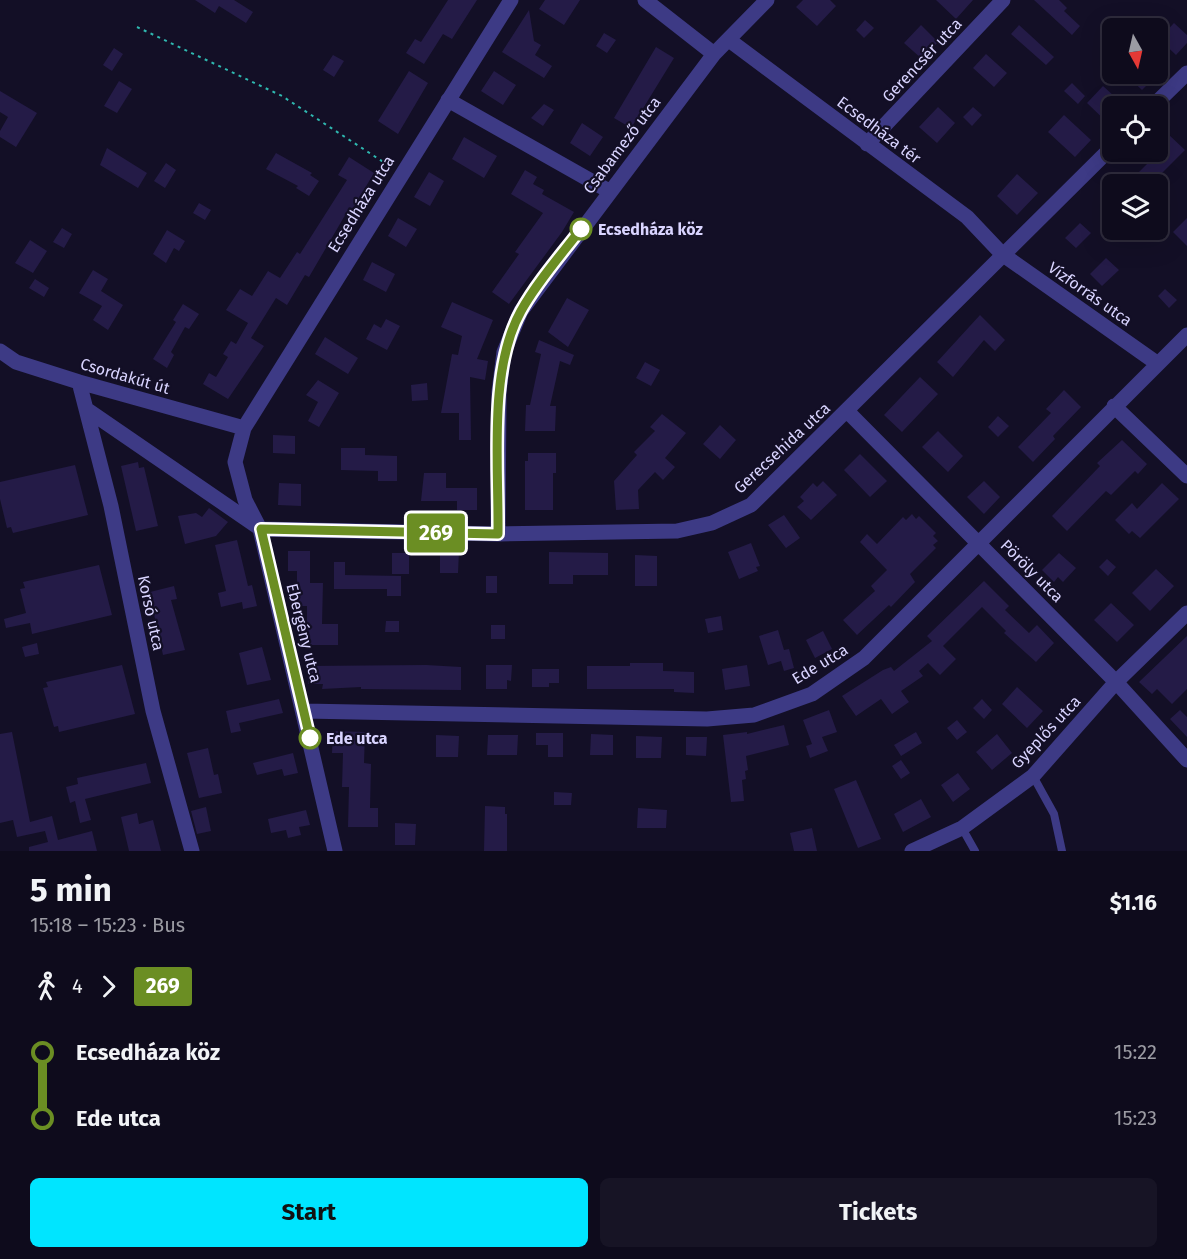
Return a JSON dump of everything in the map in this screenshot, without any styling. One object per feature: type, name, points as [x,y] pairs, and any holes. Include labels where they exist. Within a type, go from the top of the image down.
[{"type":"street","name":"Ecsedháza utca","points":[[244,428],[511,0]]},
{"type":"street","points":[[645,0],[714,54]]},
{"type":"street","name":"Csabamező utca","points":[[498,534],[499,392],[504,352],[521,311],[714,54],[767,0]]},
{"type":"street","name":"Gerencsér utca","points":[[867,144],[1002,0]]},
{"type":"street","name":"Ecsedháza tér","points":[[729,40],[967,217],[1002,254]]},
{"type":"street","points":[[1163,96],[1187,73]]},
{"type":"street","points":[[448,100],[609,191]]},
{"type":"street","name":"Gerecsehida utca","points":[[261,529],[498,534],[677,531],[712,523],[751,505],[1102,157]]},
{"type":"street","name":"Vízforrás utca","points":[[1002,254],[1158,364]]},
{"type":"street","name":"Ede utca","points":[[304,711],[707,718],[754,715],[812,694],[864,658],[1187,335]]},
{"type":"street","name":"Csordakút út","points":[[0,351],[16,362],[79,382],[244,428]]},
{"type":"street","name":"Korsó utca","points":[[79,382],[111,506],[153,711],[192,851]]},
{"type":"street","points":[[1114,406],[1187,476]]},
{"type":"street","points":[[86,410],[261,529]]},
{"type":"street","name":"Pöröly utca","points":[[847,411],[1116,682],[1187,760]]},
{"type":"street","name":"Ebergény utca","points":[[244,428],[235,462],[245,500],[261,529],[335,851]]},
{"type":"street","name":"Gyeplős utca","points":[[912,851],[962,828],[1032,776],[1116,682],[1187,613]]},
{"type":"lane","points":[[1032,776],[1054,814],[1062,851]]},
{"type":"lane","points":[[962,828],[975,851]]},
{"type":"path","points":[[137,27],[282,96],[401,173]]},
{"type":"building","points":[[195,0],[234,0],[253,12],[246,23],[219,6],[215,13]]},
{"type":"building","points":[[448,0],[477,0],[452,39],[443,34],[424,64],[406,53],[415,39],[421,42]]},
{"type":"building","points":[[545,0],[580,0],[564,25],[539,9]]},
{"type":"building","points":[[803,0],[830,0],[836,6],[817,26],[796,7]]},
{"type":"building","points":[[936,0],[973,0],[956,19]]},
{"type":"building","points":[[1034,0],[1059,0],[1067,8],[1064,11],[1080,26],[1072,35]]},
{"type":"building","points":[[529,10],[534,41],[541,45],[535,55],[552,66],[544,78],[502,52]]},
{"type":"building","points":[[865,20],[874,28],[864,38],[856,30]]},
{"type":"building","points":[[1174,23],[1187,35],[1187,43],[1176,55],[1168,47],[1168,29]]},
{"type":"building","points":[[921,25],[938,42],[922,59],[904,43]]},
{"type":"building","points":[[1019,25],[1054,57],[1046,65],[1011,34]]},
{"type":"building","points":[[604,33],[616,40],[607,53],[596,46]]},
{"type":"building","points":[[656,47],[674,58],[631,128],[614,118]]},
{"type":"building","points":[[114,48],[123,54],[112,71],[103,65]]},
{"type":"building","points":[[986,54],[1007,73],[994,87],[973,68]]},
{"type":"building","points":[[333,55],[344,61],[334,77],[323,70]]},
{"type":"building","points":[[409,71],[428,83],[398,134],[378,121]]},
{"type":"building","points":[[494,71],[516,85],[503,105],[481,91]]},
{"type":"building","points":[[119,81],[132,89],[117,113],[104,106]]},
{"type":"building","points":[[1072,83],[1085,96],[1078,104],[1064,91]]},
{"type":"building","points":[[1136,84],[1148,84],[1142,90]]},
{"type":"building","points":[[1103,86],[1114,96],[1102,96],[1102,117],[1087,103]]},
{"type":"building","points":[[0,91],[37,113],[16,147],[0,137],[0,131],[8,117],[0,112]]},
{"type":"building","points":[[544,104],[554,110],[543,126],[531,118]]},
{"type":"building","points":[[938,107],[955,123],[937,143],[919,127]]},
{"type":"building","points":[[973,107],[982,115],[972,126],[963,117]]},
{"type":"building","points":[[1064,115],[1091,140],[1075,157],[1048,132]]},
{"type":"building","points":[[582,123],[603,137],[590,156],[570,143]]},
{"type":"building","points":[[1168,134],[1185,150],[1161,174],[1137,174],[1149,162],[1168,162]]},
{"type":"building","points":[[464,137],[497,156],[484,178],[452,159]]},
{"type":"building","points":[[107,148],[147,173],[138,188],[100,165]]},
{"type":"building","points":[[276,153],[312,173],[310,175],[319,181],[309,196],[296,188],[298,186],[266,169]]},
{"type":"building","points":[[349,157],[374,173],[350,213],[348,212],[344,217],[309,277],[305,275],[287,305],[276,298],[251,338],[264,346],[228,399],[203,384],[209,373],[216,377],[228,357],[223,354],[231,341],[236,344],[248,323],[226,310],[240,289],[252,296],[268,271],[280,278],[297,252],[300,254],[347,180],[338,175]]},
{"type":"building","points":[[166,163],[176,170],[165,188],[154,181]]},
{"type":"building","points":[[525,170],[537,177],[533,184],[544,190],[542,194],[574,212],[509,304],[492,292],[519,254],[515,252],[543,213],[511,194]]},
{"type":"building","points":[[429,172],[444,181],[430,206],[414,197]]},
{"type":"building","points":[[1017,174],[1038,193],[1017,215],[997,196]]},
{"type":"building","points":[[199,203],[211,210],[205,220],[193,213]]},
{"type":"building","points":[[398,218],[417,229],[406,247],[388,236]]},
{"type":"building","points":[[1187,218],[1187,246],[1173,232]]},
{"type":"building","points":[[1080,223],[1091,233],[1076,248],[1065,238]]},
{"type":"building","points":[[62,228],[72,234],[64,248],[53,242]]},
{"type":"building","points":[[167,230],[185,241],[179,251],[174,248],[166,263],[153,254]]},
{"type":"building","points":[[30,240],[47,251],[33,273],[15,263]]},
{"type":"building","points":[[1106,258],[1119,270],[1102,286],[1090,274]]},
{"type":"building","points":[[372,262],[395,274],[386,292],[363,280]]},
{"type":"building","points":[[93,270],[108,279],[101,291],[123,305],[108,330],[93,320],[102,306],[79,293]]},
{"type":"building","points":[[35,279],[49,288],[44,297],[29,288]]},
{"type":"building","points":[[1165,289],[1177,300],[1169,308],[1158,296]]},
{"type":"building","points":[[567,298],[589,310],[568,347],[548,332]]},
{"type":"building","points":[[452,302],[493,320],[477,359],[488,361],[485,380],[470,377],[471,440],[459,440],[459,413],[441,413],[452,354],[458,355],[462,336],[441,327]]},
{"type":"building","points":[[183,304],[199,314],[189,329],[185,327],[171,352],[174,355],[167,368],[153,359],[176,322],[173,320]]},
{"type":"building","points":[[980,315],[1005,340],[995,351],[984,340],[953,377],[937,362]]},
{"type":"building","points":[[386,319],[400,326],[387,350],[366,339],[374,324],[381,328]]},
{"type":"building","points":[[325,337],[358,358],[348,374],[315,354]]},
{"type":"building","points":[[539,340],[574,355],[570,365],[560,361],[550,406],[556,406],[555,431],[525,431],[526,405],[530,405],[541,354],[535,352]]},
{"type":"building","points":[[645,362],[660,370],[651,386],[636,378]]},
{"type":"building","points":[[920,377],[938,394],[902,432],[884,415]]},
{"type":"building","points":[[318,380],[339,393],[319,427],[308,421],[318,402],[306,395]]},
{"type":"building","points":[[427,383],[428,400],[412,401],[411,385]]},
{"type":"building","points":[[1064,390],[1081,407],[1053,436],[1055,439],[1033,462],[1018,447],[1051,413],[1046,409]]},
{"type":"building","points":[[662,414],[686,433],[665,458],[675,467],[663,480],[655,472],[638,490],[639,509],[616,510],[614,481],[637,455],[634,452],[655,431],[650,427]]},
{"type":"building","points":[[998,416],[1009,426],[998,437],[988,427]]},
{"type":"building","points":[[720,425],[736,440],[720,459],[703,444]]},
{"type":"building","points":[[938,431],[963,456],[948,472],[922,447]]},
{"type":"building","points":[[273,435],[295,436],[295,454],[273,453]]},
{"type":"building","points":[[1122,440],[1147,464],[1138,474],[1135,471],[1111,495],[1106,491],[1067,531],[1052,516],[1100,466],[1097,463]]},
{"type":"building","points":[[341,448],[365,448],[365,455],[397,456],[397,481],[378,481],[378,471],[341,470]]},
{"type":"building","points":[[528,453],[556,453],[556,473],[553,473],[553,510],[525,510],[525,461],[528,461]]},
{"type":"building","points":[[860,454],[887,481],[870,497],[844,470]]},
{"type":"building","points":[[138,462],[139,468],[144,467],[158,526],[136,531],[121,466]]},
{"type":"building","points":[[75,465],[88,515],[13,533],[11,527],[7,528],[0,499],[0,482]]},
{"type":"building","points":[[424,473],[446,473],[446,488],[477,488],[477,510],[457,510],[457,501],[421,501]]},
{"type":"building","points":[[823,481],[837,495],[811,520],[797,507],[804,501],[800,497],[813,483],[817,487]]},
{"type":"building","points":[[984,481],[1000,497],[984,514],[967,497]]},
{"type":"building","points":[[279,483],[301,484],[301,506],[278,505]]},
{"type":"building","points":[[1162,483],[1179,499],[1140,538],[1132,531],[1129,534],[1115,520],[1132,503],[1137,509]]},
{"type":"building","points":[[209,508],[228,522],[216,536],[185,544],[178,516],[196,513],[202,517]]},
{"type":"building","points":[[912,514],[916,519],[919,516],[936,533],[933,536],[938,541],[933,545],[936,548],[910,574],[915,582],[891,607],[889,605],[857,635],[843,620],[875,591],[871,586],[887,570],[860,542],[867,534],[877,544],[903,517],[906,520]]},
{"type":"building","points":[[784,515],[800,538],[786,548],[768,525]]},
{"type":"building","points":[[237,540],[248,586],[252,585],[257,606],[243,609],[242,602],[221,607],[218,593],[226,591],[215,545]]},
{"type":"building","points":[[751,543],[760,566],[756,567],[758,571],[739,579],[728,552]]},
{"type":"building","points":[[440,550],[459,551],[458,573],[440,573]]},
{"type":"building","points":[[288,551],[310,551],[310,583],[323,583],[322,624],[338,624],[338,645],[307,645],[307,606],[297,606],[297,571],[288,571]]},
{"type":"building","points":[[549,552],[608,553],[608,575],[573,575],[573,584],[549,584]]},
{"type":"building","points":[[392,553],[409,553],[409,574],[392,574]]},
{"type":"building","points":[[1059,553],[1076,568],[1063,582],[1058,577],[1054,582],[1042,570]]},
{"type":"building","points":[[635,555],[657,556],[657,586],[635,586]]},
{"type":"building","points":[[1107,559],[1116,567],[1108,576],[1099,567]]},
{"type":"building","points":[[334,562],[345,562],[345,575],[401,576],[401,596],[387,596],[387,589],[334,589]]},
{"type":"building","points":[[99,565],[112,615],[32,634],[30,623],[6,628],[4,619],[26,613],[20,589],[25,588],[23,582]]},
{"type":"building","points":[[1156,569],[1174,586],[1150,611],[1132,593]]},
{"type":"building","points":[[486,576],[497,576],[497,593],[486,593]]},
{"type":"building","points":[[984,581],[1009,606],[1005,610],[1029,633],[1037,625],[1054,643],[1036,662],[1004,633],[1006,631],[982,607],[943,646],[956,659],[940,675],[928,663],[919,671],[923,676],[901,691],[909,702],[892,714],[881,699],[856,716],[842,696],[883,670],[891,667],[894,671],[932,641],[927,636]]},
{"type":"building","points":[[174,586],[177,599],[171,600],[185,650],[163,655],[152,605],[148,606],[146,593]]},
{"type":"building","points":[[1111,603],[1134,625],[1117,642],[1094,620]]},
{"type":"building","points":[[721,616],[723,630],[708,633],[705,619]]},
{"type":"building","points":[[386,621],[399,621],[399,632],[385,632]]},
{"type":"building","points":[[491,625],[505,625],[505,639],[491,639]]},
{"type":"building","points":[[778,630],[784,650],[789,649],[794,668],[784,671],[781,661],[768,665],[759,636]]},
{"type":"building","points":[[823,631],[832,649],[815,658],[806,640]]},
{"type":"building","points":[[1187,636],[1187,689],[1172,704],[1157,689],[1152,694],[1139,682]]},
{"type":"building","points":[[37,643],[39,654],[25,657],[22,647]]},
{"type":"building","points":[[262,647],[271,680],[247,685],[239,653]]},
{"type":"building","points":[[630,663],[663,663],[663,671],[694,672],[694,693],[674,692],[674,689],[587,689],[587,666],[630,666]]},
{"type":"building","points":[[122,665],[135,714],[59,732],[58,726],[54,727],[43,688],[48,687],[46,682]]},
{"type":"building","points":[[486,665],[512,665],[511,681],[507,680],[507,689],[486,689]]},
{"type":"building","points":[[747,665],[750,686],[725,690],[722,669]]},
{"type":"building","points":[[308,666],[461,667],[461,690],[361,689],[361,687],[322,689],[323,684],[308,684]]},
{"type":"building","points":[[532,669],[559,669],[559,683],[549,683],[549,687],[532,687]]},
{"type":"building","points":[[1017,687],[1043,711],[1027,728],[1002,704]]},
{"type":"building","points":[[279,699],[283,713],[239,723],[241,731],[231,733],[226,711]]},
{"type":"building","points":[[982,699],[992,710],[984,719],[973,708]]},
{"type":"building","points":[[829,710],[837,732],[822,737],[828,751],[810,758],[806,746],[812,744],[803,720]]},
{"type":"building","points":[[1180,710],[1187,717],[1187,737],[1170,719]]},
{"type":"building","points":[[957,720],[967,732],[957,740],[947,728]]},
{"type":"building","points":[[784,725],[789,745],[746,756],[748,770],[745,771],[746,779],[742,780],[744,801],[731,802],[723,735],[747,732],[747,734]]},
{"type":"building","points":[[333,731],[365,732],[364,763],[371,764],[370,808],[378,808],[378,827],[348,827],[349,787],[342,787],[343,753],[332,753]]},
{"type":"building","points":[[12,732],[30,822],[52,816],[58,840],[92,831],[97,851],[29,851],[29,847],[48,842],[45,831],[17,837],[13,820],[0,823],[0,734]]},
{"type":"building","points":[[916,732],[922,743],[901,756],[894,745]]},
{"type":"building","points":[[536,733],[563,733],[563,757],[548,757],[548,745],[536,745]]},
{"type":"building","points":[[591,734],[613,735],[613,755],[590,755]]},
{"type":"building","points":[[997,734],[1012,753],[992,770],[976,752]]},
{"type":"building","points":[[436,735],[459,736],[458,757],[436,757]]},
{"type":"building","points":[[488,735],[518,735],[517,755],[487,755]]},
{"type":"building","points":[[636,736],[662,737],[661,758],[636,758]]},
{"type":"building","points":[[686,737],[707,737],[706,756],[686,755]]},
{"type":"building","points":[[208,748],[214,775],[218,774],[222,793],[199,798],[187,753]]},
{"type":"building","points":[[293,753],[298,773],[284,776],[282,769],[257,775],[253,763]]},
{"type":"building","points":[[901,760],[910,773],[901,779],[892,766]]},
{"type":"building","points":[[146,763],[151,783],[85,799],[91,820],[80,823],[75,801],[70,803],[66,787],[78,784],[77,778]]},
{"type":"building","points":[[958,773],[970,789],[953,802],[941,785]]},
{"type":"building","points":[[856,780],[881,839],[858,848],[834,789]]},
{"type":"building","points":[[554,792],[572,793],[571,805],[554,805]]},
{"type":"building","points":[[921,799],[931,817],[903,832],[894,814]]},
{"type":"building","points":[[485,806],[505,807],[507,851],[484,851]]},
{"type":"building","points":[[206,807],[211,831],[197,834],[191,811]]},
{"type":"building","points":[[638,808],[667,810],[666,828],[637,828]]},
{"type":"building","points":[[306,810],[310,825],[299,827],[301,835],[288,838],[286,830],[271,833],[268,819]]},
{"type":"building","points":[[137,813],[139,824],[153,820],[161,851],[129,851],[121,817]]},
{"type":"building","points":[[395,823],[416,824],[415,845],[395,845]]},
{"type":"building","points":[[812,828],[817,851],[794,851],[790,833]]},
{"type":"bus line","name":"269","points":[[310,738],[261,529],[498,534],[499,392],[504,352],[521,311],[581,229]]},
{"type":"place","name":"Ecsedháza köz","points":[[581,229]]},
{"type":"place","name":"Ede utca","points":[[310,738]]}]
